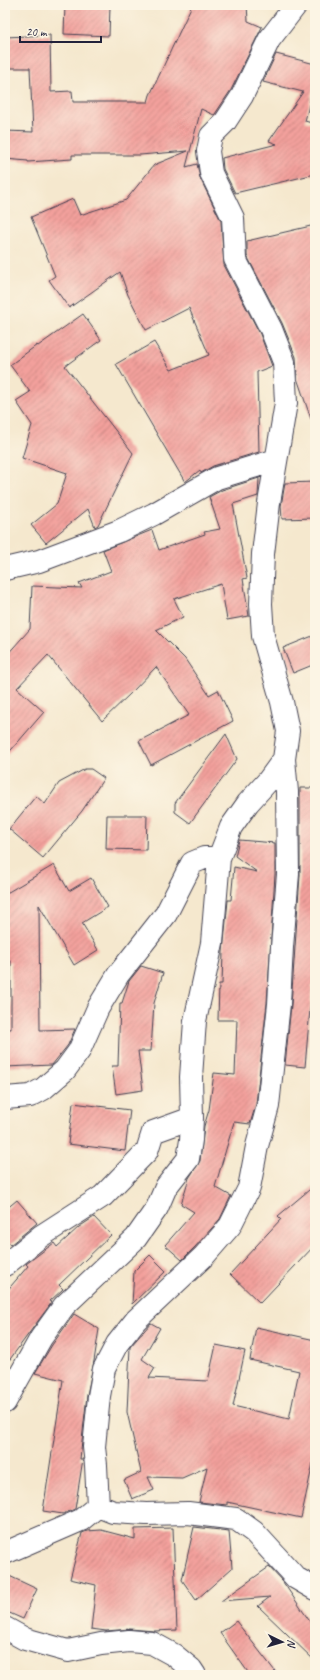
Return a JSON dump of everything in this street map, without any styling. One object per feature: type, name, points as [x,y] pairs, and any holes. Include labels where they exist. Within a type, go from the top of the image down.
[{"type":"street","points":[[98,1506],[94,1448],[99,1396],[104,1369],[117,1344],[136,1320],[204,1256],[230,1226],[249,1188],[257,1146],[268,1106],[279,1004],[288,874],[288,792],[284,759],[288,731],[282,702],[263,636],[260,604],[263,554],[269,503],[286,403],[284,362],[271,329],[235,259],[233,218],[211,173],[208,151],[211,136],[225,122],[242,96],[269,40],[296,5]]},
{"type":"street","points":[[5,569],[39,560],[119,531],[154,514],[217,478],[276,460]]},
{"type":"street","points":[[5,1402],[41,1338],[64,1306],[136,1238],[157,1208],[166,1187],[188,1159],[191,1140],[191,1077],[195,1021],[212,943],[219,858],[231,827],[248,803],[268,781],[284,759]]},
{"type":"street","points":[[5,1098],[30,1096],[43,1089],[65,1070],[80,1051],[98,1008],[118,975],[166,914],[192,863],[204,858],[219,858]]},
{"type":"street","points":[[5,1265],[41,1236],[102,1196],[147,1151],[153,1132],[192,1118]]},
{"type":"street","points":[[5,1552],[80,1520],[98,1506]]},
{"type":"street","points":[[98,1506],[113,1512],[146,1514],[188,1513],[236,1519],[254,1532],[296,1578],[315,1589]]},
{"type":"street","points":[[5,1628],[25,1639],[68,1651],[101,1644],[129,1641],[152,1643],[174,1655],[196,1675]]},
{"type":"building","points":[[65,5],[110,6],[109,36],[64,34]]},
{"type":"building","points":[[192,5],[247,5],[248,21],[262,27],[231,90],[215,114],[214,115],[201,109],[186,167],[197,164],[200,178],[221,221],[224,265],[260,334],[272,366],[257,372],[259,452],[213,466],[201,473],[200,470],[185,482],[116,364],[154,342],[171,370],[209,355],[189,308],[146,330],[128,295],[120,272],[69,308],[49,280],[55,276],[31,217],[73,199],[80,215],[126,200],[154,165],[188,151],[140,155],[72,155],[72,159],[28,162],[5,159],[5,131],[33,132],[30,68],[5,68],[5,37],[50,35],[51,92],[72,91],[73,102],[148,102]]},
{"type":"building","points":[[276,54],[315,64],[315,81],[305,121],[315,124],[315,174],[235,193],[223,169],[222,158],[277,144],[269,141],[303,92],[263,82]]},
{"type":"building","points":[[315,225],[315,418],[311,419],[297,378],[296,357],[282,323],[247,256],[247,241]]},
{"type":"building","points":[[83,314],[101,340],[65,366],[133,453],[98,525],[95,527],[88,509],[46,543],[31,525],[57,504],[67,473],[22,458],[32,425],[16,401],[30,392],[10,365]]},
{"type":"building","points":[[259,478],[258,496],[233,504],[247,578],[243,579],[249,616],[227,620],[221,584],[174,599],[183,617],[156,630],[185,659],[209,695],[218,690],[233,721],[151,765],[139,741],[189,715],[156,667],[102,721],[48,655],[17,688],[44,712],[5,757],[5,657],[30,629],[32,586],[82,588],[79,583],[111,571],[103,550],[152,530],[159,550],[205,534],[204,532],[220,529],[209,497],[222,490]]},
{"type":"building","points":[[315,482],[315,518],[282,519],[281,506],[285,483]]},
{"type":"building","points":[[315,635],[315,664],[293,673],[283,648]]},
{"type":"building","points":[[226,734],[237,759],[190,823],[175,812],[175,803]]},
{"type":"building","points":[[85,769],[91,769],[104,778],[82,811],[43,858],[9,829],[36,796],[45,804],[59,783]]},
{"type":"building","points":[[300,788],[315,788],[315,986],[312,986],[305,1067],[285,1065],[291,1005],[300,875]]},
{"type":"building","points":[[107,815],[147,815],[146,850],[106,849]]},
{"type":"building","points":[[239,840],[275,843],[275,874],[267,1003],[256,1104],[250,1124],[234,1122],[215,1187],[231,1196],[220,1219],[182,1260],[165,1245],[194,1212],[181,1204],[189,1178],[200,1161],[204,1126],[209,1110],[214,1073],[235,1075],[237,1020],[218,1020],[219,984],[222,984],[223,952],[228,900],[231,900],[234,867],[257,872],[235,856]]},
{"type":"building","points":[[54,865],[69,891],[91,878],[108,907],[82,923],[98,950],[74,965],[39,905],[40,1030],[75,1029],[68,1045],[52,1065],[5,1067],[5,1029],[11,1029],[11,961],[5,964],[5,894]]},
{"type":"building","points":[[141,966],[163,973],[154,1003],[151,1051],[138,1051],[143,1090],[116,1094],[112,1066],[118,1066],[120,1003],[122,1003],[129,981]]},
{"type":"building","points":[[73,1103],[130,1110],[125,1151],[68,1144]]},
{"type":"building","points":[[315,1185],[315,1245],[260,1303],[230,1274],[281,1219],[278,1216]]},
{"type":"building","points":[[17,1200],[37,1223],[10,1245],[5,1239],[5,1210]]},
{"type":"building","points":[[94,1217],[111,1235],[59,1285],[63,1289],[50,1301],[52,1302],[5,1366],[5,1293],[28,1266],[26,1264],[54,1243],[57,1247],[79,1227]]},
{"type":"building","points":[[150,1255],[166,1271],[132,1304],[134,1271]]},
{"type":"building","points":[[74,1314],[99,1329],[87,1395],[80,1459],[83,1459],[75,1509],[63,1514],[43,1511],[63,1380],[35,1373],[52,1345]]},
{"type":"building","points":[[151,1323],[160,1328],[142,1359],[155,1368],[149,1378],[208,1381],[216,1345],[245,1351],[233,1406],[289,1419],[299,1371],[250,1360],[256,1327],[315,1340],[315,1454],[301,1518],[227,1502],[227,1505],[199,1502],[207,1467],[182,1478],[148,1477],[154,1490],[132,1499],[124,1480],[141,1472],[127,1412],[130,1347]]},
{"type":"building","points":[[194,1527],[229,1531],[232,1568],[196,1600],[182,1580]]},
{"type":"building","points":[[173,1528],[177,1630],[154,1631],[130,1629],[106,1631],[91,1629],[96,1585],[70,1579],[82,1533],[101,1530],[135,1539],[135,1529]]},
{"type":"building","points":[[269,1567],[283,1582],[315,1629],[315,1661],[258,1606],[270,1597],[221,1601]]},
{"type":"building","points":[[5,1574],[37,1589],[23,1619],[5,1611]]},
{"type":"building","points":[[236,1621],[278,1675],[250,1675],[220,1633]]}]
